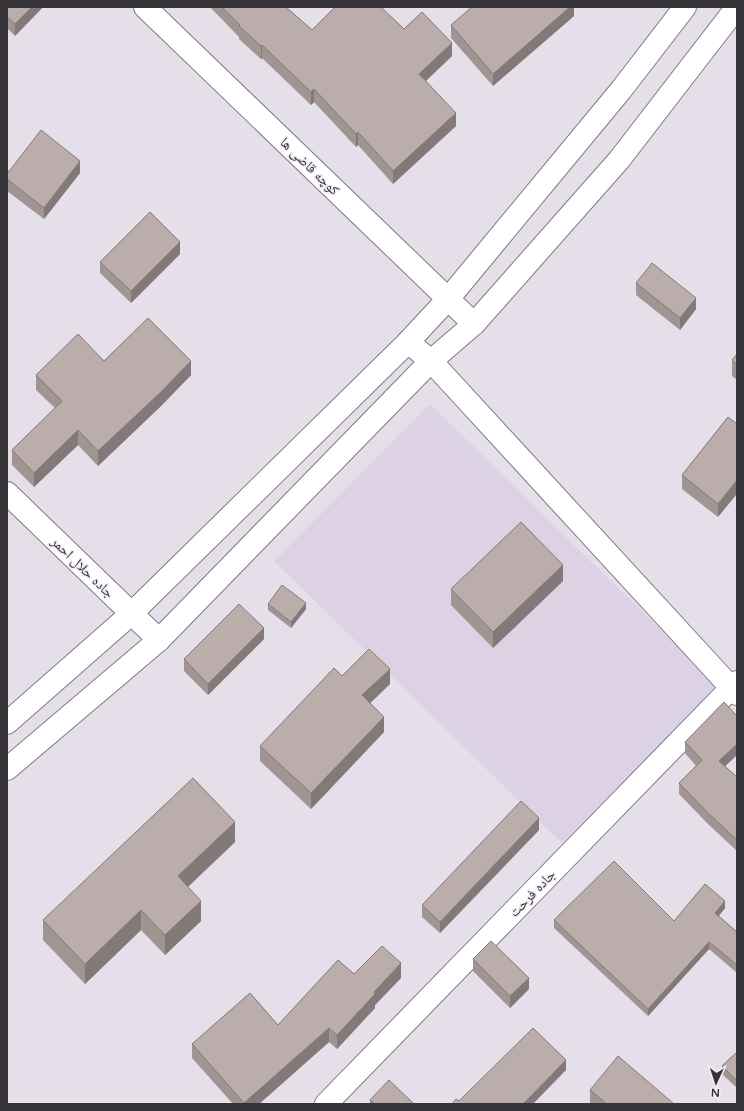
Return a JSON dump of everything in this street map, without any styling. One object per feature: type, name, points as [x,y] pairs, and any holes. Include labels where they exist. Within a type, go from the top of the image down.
[{"type":"street","name":"کوچه قاضی ها","points":[[146,7],[474,324]]},
{"type":"street","points":[[7,723],[131,614],[408,342],[448,299],[621,90],[685,7]]},
{"type":"street","points":[[7,769],[159,640],[431,361],[474,324],[619,160],[737,7]]},
{"type":"street","points":[[408,342],[431,361],[735,688]]},
{"type":"street","name":"جاده حلال احمر","points":[[7,493],[159,640]]},
{"type":"street","name":"جاده فرحت","points":[[326,1104],[735,688]]},
{"type":"shaded area","points":[[430,404],[718,686],[562,843],[274,561]]},
{"type":"building","points":[[7,7],[32,7],[15,24],[7,17]]},
{"type":"building","points":[[222,7],[286,7],[312,30],[335,7],[381,7],[404,29],[422,12],[452,43],[419,74],[456,113],[393,171],[358,132],[356,134],[314,89],[311,92],[262,45],[261,46],[239,26],[240,25]]},
{"type":"building","points":[[472,7],[570,7],[493,74],[451,25]]},
{"type":"building","points":[[41,130],[80,161],[44,208],[7,179],[7,174]]},
{"type":"building","points":[[150,212],[180,242],[131,291],[100,262]]},
{"type":"building","points":[[652,263],[696,298],[680,318],[636,283]]},
{"type":"building","points":[[148,318],[191,361],[161,392],[98,451],[78,430],[34,473],[12,450],[62,401],[36,375],[78,334],[104,361]]},
{"type":"building","points":[[737,354],[737,365],[732,360]]},
{"type":"building","points":[[728,417],[737,424],[737,480],[718,504],[682,475]]},
{"type":"building","points":[[521,522],[563,565],[493,632],[451,589]]},
{"type":"building","points":[[282,585],[306,603],[291,622],[268,604]]},
{"type":"building","points":[[239,604],[264,628],[208,684],[184,659]]},
{"type":"building","points":[[369,649],[390,669],[362,695],[384,717],[311,793],[260,746],[334,668],[342,676]]},
{"type":"building","points":[[724,702],[737,716],[737,744],[719,761],[737,777],[737,840],[679,783],[702,760],[685,742]]},
{"type":"building","points":[[193,778],[235,822],[178,876],[201,901],[165,935],[141,910],[85,964],[43,920]]},
{"type":"building","points":[[521,801],[539,818],[440,922],[422,905]]},
{"type":"building","points":[[614,861],[674,921],[705,884],[725,901],[715,913],[737,932],[737,965],[709,942],[648,1009],[554,920]]},
{"type":"building","points":[[491,941],[529,978],[510,996],[473,959]]},
{"type":"building","points":[[382,946],[401,963],[374,992],[375,994],[337,1035],[329,1028],[244,1103],[192,1044],[250,993],[278,1025],[338,960],[354,974]]},
{"type":"building","points":[[533,1028],[566,1060],[523,1104],[452,1104],[456,1099],[459,1101]]},
{"type":"building","points":[[737,1052],[737,1081],[722,1066]]},
{"type":"building","points":[[618,1056],[674,1104],[607,1104],[590,1090]]},
{"type":"building","points":[[389,1080],[414,1104],[375,1104],[370,1100]]}]
